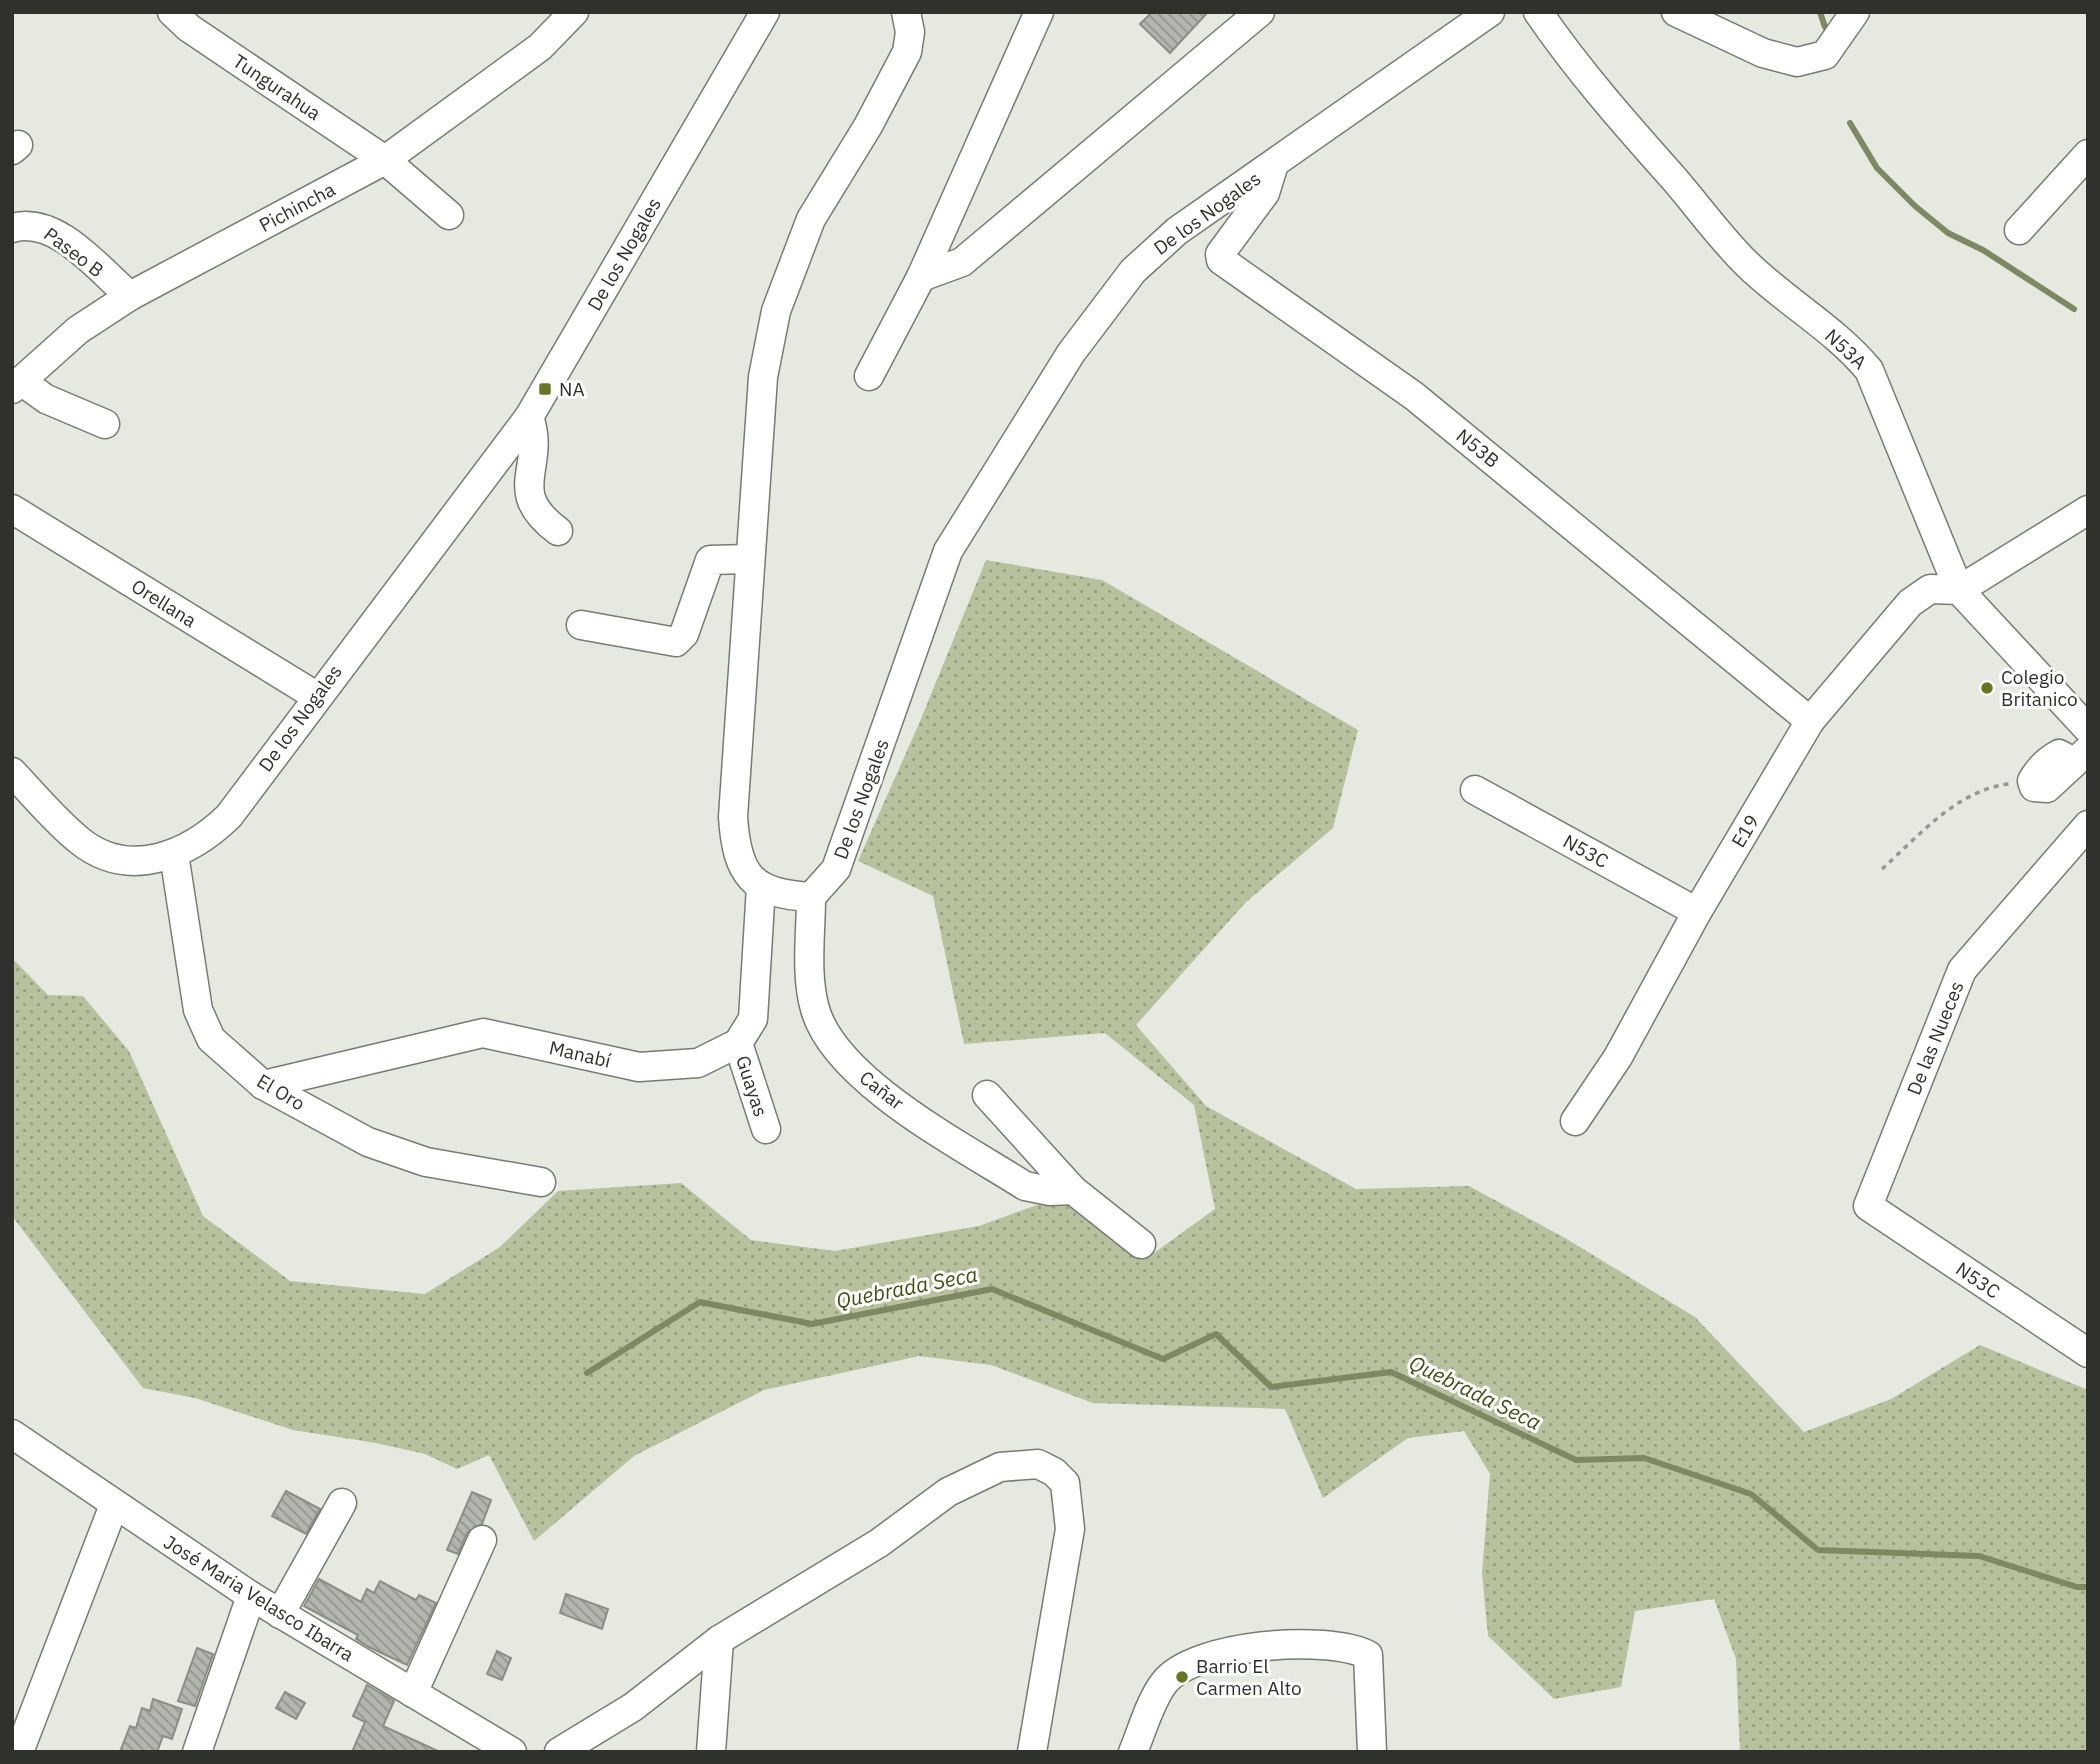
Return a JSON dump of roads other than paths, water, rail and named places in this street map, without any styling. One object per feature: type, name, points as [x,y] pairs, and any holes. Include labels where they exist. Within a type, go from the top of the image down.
[{"type":"street","name":"Tungurahua","points":[[172,12],[189,28],[385,160],[449,215]]},
{"type":"street","name":"Pichincha","points":[[16,385],[78,330],[130,296],[385,160],[540,47],[574,12]]},
{"type":"street","name":"De los Nogales","points":[[12,772],[73,835],[96,851],[136,860],[164,859],[208,836],[229,816],[316,696],[528,417],[765,12]]},
{"type":"street","points":[[811,897],[772,893],[761,886],[739,859],[733,817],[763,377],[776,311],[811,219],[868,126],[906,52],[910,32],[906,12]]},
{"type":"street","points":[[869,376],[921,277],[1039,12]]},
{"type":"street","points":[[1211,53],[1234,12]]},
{"type":"street","points":[[921,277],[962,262],[1260,12]]},
{"type":"street","name":"De los Nogales","points":[[811,897],[836,869],[948,551],[1071,353],[1133,271],[1156,248],[1490,12]]},
{"type":"street","name":"N53A","points":[[1538,12],[1606,101],[1743,260],[1782,296],[1853,350],[1869,370],[1959,590],[2088,729]]},
{"type":"street","points":[[1676,12],[1763,53],[1797,62],[1825,55],[1855,12]]},
{"type":"street","points":[[2020,230],[2088,154]]},
{"type":"street","name":"N53B","points":[[1274,164],[1265,193],[1220,254],[1221,260],[1414,396],[1810,721]]},
{"type":"street","name":"Paseo B","points":[[12,228],[29,224],[48,230],[130,296]]},
{"type":"street","points":[[16,385],[105,424]]},
{"type":"street","points":[[528,417],[534,433],[528,487],[530,500],[540,518],[558,531]]},
{"type":"street","name":"Orellana","points":[[12,509],[316,696]]},
{"type":"street","points":[[1959,590],[2088,510]]},
{"type":"street","points":[[581,625],[676,642],[684,634],[710,560],[749,559]]},
{"type":"street","name":"E19","points":[[1576,1121],[1618,1056],[1697,912],[1810,721],[1910,603],[1930,589],[1959,590]]},
{"type":"street","points":[[2032,781],[2034,788],[2048,788],[2081,756]]},
{"type":"street","name":"N53C","points":[[1475,790],[1697,912]]},
{"type":"street","name":"De las Nueces","points":[[1868,1206],[1962,970],[2088,825]]},
{"type":"street","name":"El Oro","points":[[174,854],[198,1010],[211,1039],[263,1085],[368,1142],[426,1162],[541,1182]]},
{"type":"street","points":[[738,1043],[753,1019],[761,886]]},
{"type":"street","name":"Cañar","points":[[811,897],[810,989],[815,1012],[844,1059],[890,1099],[1025,1186],[1037,1190],[1073,1190]]},
{"type":"street","name":"Manabí","points":[[263,1085],[483,1033],[639,1067],[698,1063],[738,1043]]},
{"type":"street","name":"Guayas","points":[[738,1043],[766,1129]]},
{"type":"street","points":[[987,1095],[1073,1190],[1140,1244]]},
{"type":"street","name":"N53C","points":[[1868,1206],[2088,1353]]},
{"type":"street","name":"José Maria Velasco Ibarra","points":[[12,1434],[251,1597],[512,1752]]},
{"type":"street","points":[[558,1752],[633,1707],[719,1640],[879,1543],[948,1492],[1000,1467],[1038,1464],[1054,1472],[1065,1483],[1070,1529],[1031,1752]]},
{"type":"street","points":[[280,1614],[342,1503]]},
{"type":"street","points":[[19,1752],[114,1505]]},
{"type":"street","points":[[413,1693],[482,1539]]},
{"type":"street","points":[[197,1752],[251,1597]]},
{"type":"street","points":[[711,1752],[719,1640]]},
{"type":"street","points":[[1133,1752],[1163,1684],[1178,1669],[1203,1658],[1260,1646],[1317,1646],[1366,1653],[1372,1752]]},
{"type":"waterway","points":[[1820,12],[1825,27]]},
{"type":"waterway","points":[[1850,123],[1877,168],[1915,206],[1948,233],[1983,250],[2074,309]]},
{"type":"waterway","name":"Quebrada Seca","points":[[587,1373],[700,1302],[812,1324],[992,1289],[1163,1359],[1216,1334],[1271,1387],[1391,1372],[1576,1460],[1644,1458],[1751,1494],[1818,1550],[1979,1556],[2077,1587],[2088,1587]]},
{"type":"place","name":"NA","points":[[545,389]]},
{"type":"place","name":"Colegio Britanico","points":[[1987,688]]},
{"type":"place","name":"Barrio El Carmen Alto","points":[[1182,1677]]}]
